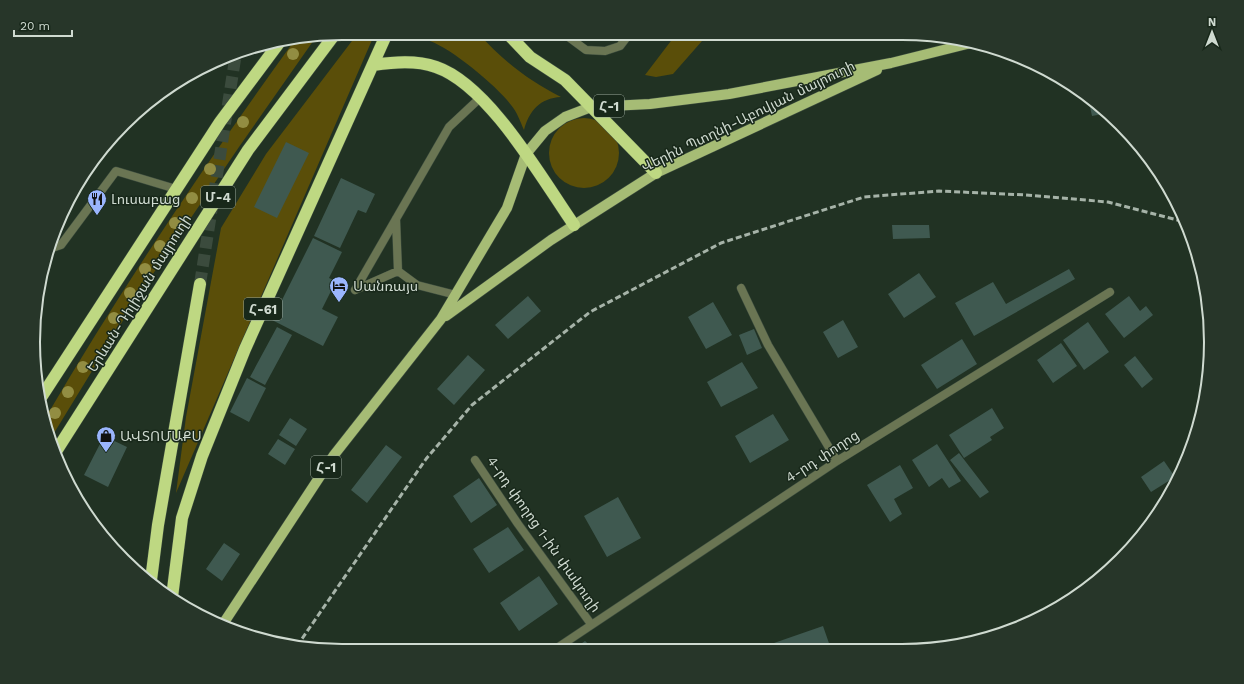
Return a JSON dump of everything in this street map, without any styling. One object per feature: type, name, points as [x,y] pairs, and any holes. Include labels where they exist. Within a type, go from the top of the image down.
[{"type":"highway","name":"Հ-61","points":[[173,592],[182,518],[202,456],[245,349],[384,40]]},
{"type":"highway","points":[[514,40],[530,57],[565,80],[656,173]]},
{"type":"highway","name":"Երևան-Դիլիջան մայրուղի","points":[[59,447],[248,150],[330,41]]},
{"type":"highway","name":"Երևան-Դիլիջան մայրուղի","points":[[45,392],[220,122],[276,48]]},
{"type":"highway","points":[[373,65],[396,61],[435,66],[455,75],[481,98],[526,154],[574,225]]},
{"type":"highway","points":[[151,576],[158,525],[200,284]]},
{"type":"main road","name":"Վերին Պտղնի-Աբովյան մայրուղի","points":[[225,621],[334,455],[442,319],[507,208],[526,154],[545,131],[565,117],[591,107],[650,104],[729,94],[891,63],[960,46]]},
{"type":"main road","name":"Վերին Պտղնի-Աբովյան մայրուղի","points":[[442,319],[574,225],[656,173],[891,63]]},
{"type":"street","points":[[572,40],[586,50],[605,51],[620,46],[625,40]]},
{"type":"street","points":[[398,271],[355,290],[449,127],[481,98]]},
{"type":"street","points":[[55,247],[61,245],[116,170],[176,189]]},
{"type":"street","points":[[396,219],[398,271]]},
{"type":"street","points":[[398,271],[417,285],[456,295]]},
{"type":"street","points":[[742,288],[768,345],[837,461]]},
{"type":"street","name":"4-րդ փողոց","points":[[563,644],[837,461],[1110,292]]},
{"type":"street","name":"4-րդ փողոց 1-ին փակուղի","points":[[475,460],[518,524],[591,624]]},
{"type":"shaded area","points":[[353,40],[372,40],[176,493],[186,417],[221,228],[266,154]]},
{"type":"shaded area","points":[[425,40],[484,40],[516,69],[549,91],[561,97],[547,100],[536,107],[532,111],[524,130],[511,105],[496,88],[462,60],[430,41]]},
{"type":"shaded area","points":[[672,40],[703,40],[673,74],[656,77],[645,75]]},
{"type":"shaded area","points":[[312,42],[138,296],[54,433],[48,413],[104,321],[229,133],[291,45]]},
{"type":"shaded area","points":[[584,118],[597,121],[609,128],[616,140],[619,153],[616,166],[609,178],[597,185],[584,188],[571,185],[559,178],[552,166],[549,153],[552,140],[559,128],[571,121]]},
{"type":"building","points":[[1090,105],[1100,114],[1092,116]]},
{"type":"building","points":[[286,142],[309,153],[277,218],[254,207]]},
{"type":"building","points":[[341,178],[375,194],[366,213],[358,210],[340,248],[314,236]]},
{"type":"building","points":[[892,225],[929,225],[930,238],[893,239]]},
{"type":"building","points":[[313,238],[342,252],[329,278],[336,281],[322,309],[338,317],[323,346],[272,320]]},
{"type":"building","points":[[1069,269],[1075,279],[974,336],[955,303],[993,282],[1006,304]]},
{"type":"building","points":[[919,273],[936,297],[904,318],[888,294]]},
{"type":"building","points":[[528,296],[541,311],[508,339],[495,325]]},
{"type":"building","points":[[1129,296],[1140,311],[1146,306],[1153,315],[1124,338],[1105,314]]},
{"type":"building","points":[[713,302],[732,335],[706,349],[688,317]]},
{"type":"building","points":[[843,320],[858,347],[838,358],[823,332]]},
{"type":"building","points":[[1088,322],[1109,352],[1084,370],[1063,340]]},
{"type":"building","points":[[277,327],[292,335],[265,385],[250,377]]},
{"type":"building","points":[[754,329],[762,348],[747,355],[739,335]]},
{"type":"building","points":[[962,339],[977,364],[937,389],[921,365]]},
{"type":"building","points":[[1061,343],[1077,366],[1053,383],[1037,360]]},
{"type":"building","points":[[468,355],[485,370],[454,405],[437,389]]},
{"type":"building","points":[[1135,356],[1153,379],[1142,388],[1124,365]]},
{"type":"building","points":[[742,362],[758,388],[721,407],[707,382]]},
{"type":"building","points":[[247,378],[266,388],[249,422],[230,412]]},
{"type":"building","points":[[992,408],[1004,428],[990,437],[992,440],[964,458],[949,435]]},
{"type":"building","points":[[773,414],[789,440],[750,463],[735,436]]},
{"type":"building","points":[[290,418],[307,429],[296,446],[279,435]]},
{"type":"building","points":[[104,436],[127,447],[108,487],[84,475]]},
{"type":"building","points":[[278,439],[295,449],[285,465],[268,454]]},
{"type":"building","points":[[937,444],[961,481],[949,488],[942,478],[929,487],[912,460]]},
{"type":"building","points":[[386,445],[402,457],[367,503],[351,490]]},
{"type":"building","points":[[959,453],[989,492],[980,498],[950,460]]},
{"type":"building","points":[[1164,461],[1174,475],[1171,479],[1151,492],[1141,477]]},
{"type":"building","points":[[900,465],[913,488],[894,499],[902,514],[890,522],[867,485]]},
{"type":"building","points":[[479,478],[497,505],[471,523],[453,496]]},
{"type":"building","points":[[618,497],[641,538],[607,557],[584,516]]},
{"type":"building","points":[[508,527],[524,550],[489,573],[473,549]]},
{"type":"building","points":[[224,543],[240,554],[222,581],[206,569]]},
{"type":"building","points":[[539,576],[558,604],[519,631],[500,603]]},
{"type":"building","points":[[823,626],[829,644],[774,644]]},
{"type":"building","points":[[585,641],[588,644],[581,644]]},
{"type":"tunnel","points":[[200,284],[235,60]]},
{"type":"railway","points":[[301,641],[426,459],[472,405],[590,312],[721,243],[864,197],[939,191],[1026,195],[1108,202],[1178,220]]},
{"type":"place","name":"Լուսաբաց","points":[[97,216]]},
{"type":"place","name":"Սանռայս","points":[[339,303]]},
{"type":"place","name":"ԱՎՏՈՄԱՔՍ","points":[[106,453]]}]
